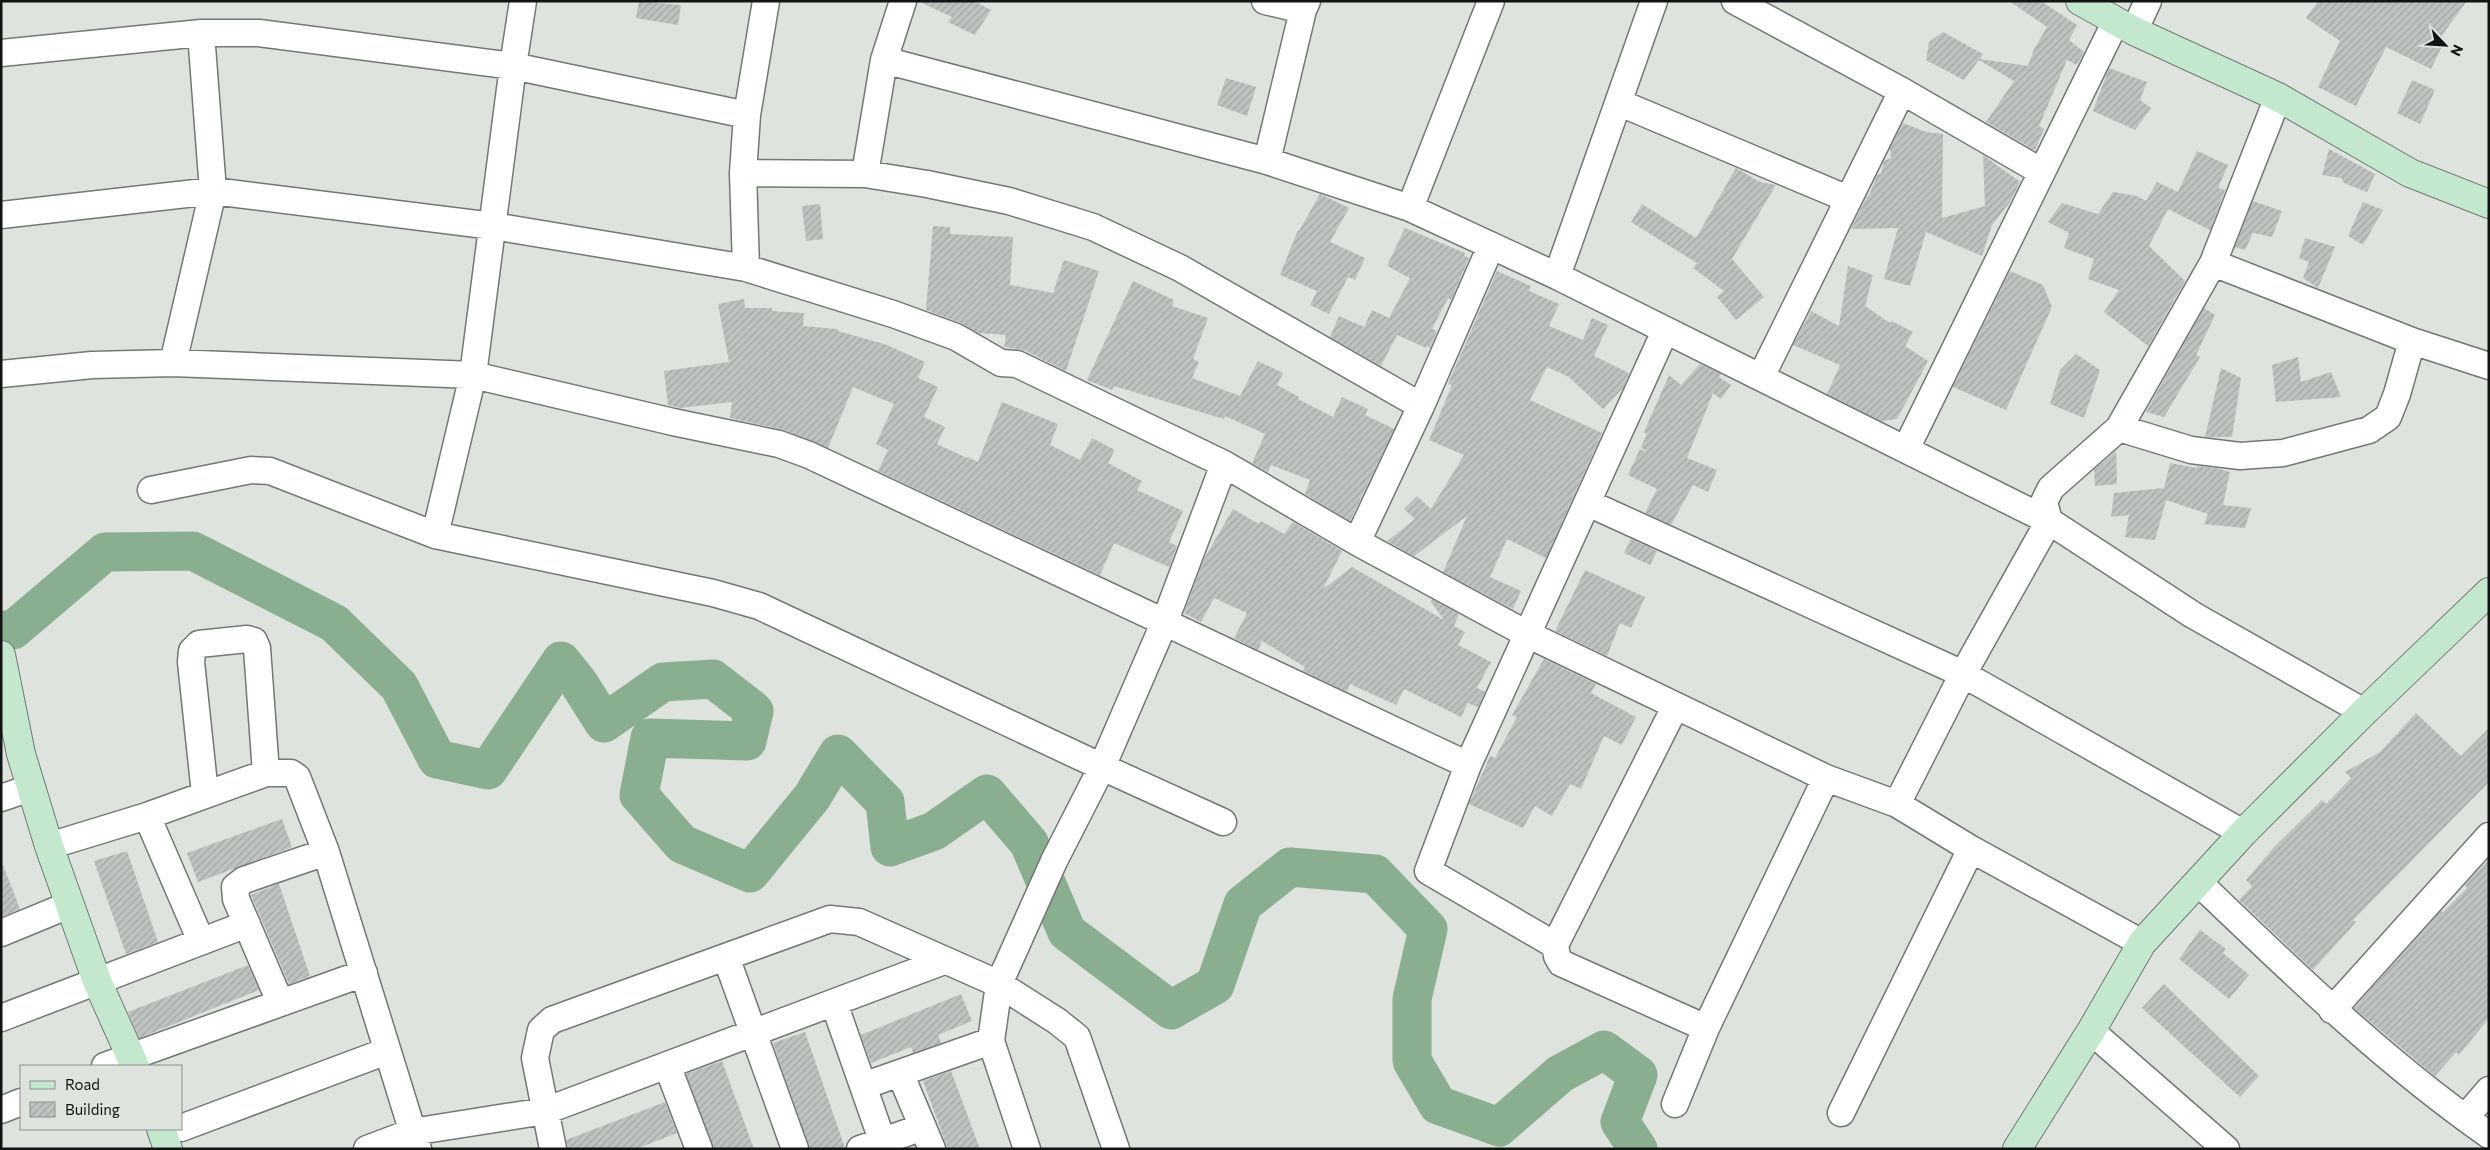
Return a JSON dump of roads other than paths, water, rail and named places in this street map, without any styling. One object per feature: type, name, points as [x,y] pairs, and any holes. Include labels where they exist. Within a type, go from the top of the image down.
[{"type":"main road","points":[[2080,1],[2125,26],[2278,97],[2410,173],[2489,204]]},
{"type":"main road","points":[[2017,1149],[2142,943],[2243,833],[2364,712],[2489,592]]},
{"type":"main road","points":[[1,655],[6,697],[30,788],[48,846],[97,981],[133,1061]]},
{"type":"street","points":[[435,534],[474,375],[512,66],[523,1]]},
{"type":"street","points":[[746,268],[744,173],[747,115],[766,1]]},
{"type":"street","points":[[865,174],[884,60],[903,1]]},
{"type":"street","points":[[1265,1],[1305,6],[1267,161]]},
{"type":"street","points":[[1410,208],[1491,1]]},
{"type":"street","points":[[1557,276],[1620,103],[1654,1]]},
{"type":"street","points":[[1736,1],[1902,91],[2042,172]]},
{"type":"street","points":[[1906,449],[2042,172],[2125,26],[2148,1]]},
{"type":"street","points":[[173,362],[213,191],[201,33]]},
{"type":"street","points":[[1,53],[201,33],[259,33],[512,66],[747,115]]},
{"type":"street","points":[[884,60],[1267,161],[1410,208],[1557,276],[2049,521],[2193,615],[2364,712]]},
{"type":"street","points":[[1761,377],[1902,91]]},
{"type":"street","points":[[1898,804],[1964,674],[2049,521],[2044,502],[2051,488],[2119,428],[2213,263],[2278,97]]},
{"type":"street","points":[[1620,103],[1848,199]]},
{"type":"street","points":[[744,173],[865,174],[927,184],[1009,202],[1093,227],[1180,268],[1421,406]]},
{"type":"street","points":[[1,215],[213,191],[493,226],[746,268],[893,314],[956,337],[1001,362],[1018,364],[1224,464],[1356,542],[1527,634],[1826,778],[1898,804],[1971,849],[2142,943]]},
{"type":"street","points":[[1356,542],[1421,406],[1491,246]]},
{"type":"street","points":[[2213,263],[2412,341],[2489,366]]},
{"type":"street","points":[[1555,945],[1428,870],[1468,765],[1665,331]]},
{"type":"street","points":[[2119,428],[2191,450],[2240,456],[2283,454],[2369,430],[2388,417],[2397,394],[2412,341]]},
{"type":"street","points":[[1,374],[92,365],[173,362],[474,375],[787,447],[809,455],[1165,621],[1468,765]]},
{"type":"street","points":[[1027,1149],[991,1041],[999,984],[1054,861],[1102,767],[1165,621],[1224,464]]},
{"type":"street","points":[[151,490],[251,470],[270,471],[435,534],[713,593],[759,606],[1223,822]]},
{"type":"street","points":[[1588,503],[1964,674],[2243,833]]},
{"type":"street","points":[[205,794],[191,662],[192,651],[198,644],[246,639],[254,641],[257,648],[266,774]]},
{"type":"street","points":[[1675,706],[1555,945],[1557,956],[1561,963],[1706,1028]]},
{"type":"street","points":[[48,846],[147,816],[266,774],[290,774],[297,777],[326,852],[415,1141]]},
{"type":"street","points":[[1675,1104],[1706,1028],[1826,778]]},
{"type":"street","points":[[1,798],[30,788]]},
{"type":"street","points":[[147,816],[201,941]]},
{"type":"street","points":[[2332,1010],[2489,836]]},
{"type":"street","points":[[1841,1113],[1971,849]]},
{"type":"street","points":[[280,1002],[236,899],[236,887],[244,880],[326,852]]},
{"type":"street","points":[[2198,882],[2332,1010],[2393,1062],[2489,1135]]},
{"type":"street","points":[[1,933],[69,905]]},
{"type":"street","points":[[554,1149],[535,1058],[541,1030],[552,1020],[830,919],[859,922],[999,984],[1057,1021],[1078,1037],[1116,1149]]},
{"type":"street","points":[[1,1018],[247,924]]},
{"type":"street","points":[[726,957],[752,1034],[795,1149]]},
{"type":"street","points":[[367,1149],[415,1141],[545,1111],[944,961]]},
{"type":"street","points":[[111,1065],[133,1061],[280,1002],[364,973]]},
{"type":"street","points":[[834,1003],[863,1086],[871,1144],[927,1138],[900,1073]]},
{"type":"street","points":[[2090,1031],[2226,1149]]},
{"type":"street","points":[[863,1086],[991,1041]]},
{"type":"street","points":[[169,1138],[387,1051]]},
{"type":"street","points":[[667,1065],[699,1149]]},
{"type":"street","points":[[2466,1118],[2489,1090]]},
{"type":"street","points":[[1,1110],[20,1102]]},
{"type":"waterway","points":[[1,630],[13,630],[105,552],[193,551],[334,623],[399,686],[437,759],[488,770],[561,661],[578,682],[604,723],[663,682],[713,679],[754,711],[747,741],[650,738],[639,795],[682,844],[750,873],[812,797],[838,754],[885,802],[890,847],[934,831],[987,794],[1029,843],[1067,932],[1171,1010],[1215,985],[1243,904],[1290,867],[1375,874],[1428,929],[1412,999],[1412,1061],[1438,1105],[1499,1127],[1560,1074],[1604,1050],[1638,1075],[1620,1122],[1638,1149]]}]
